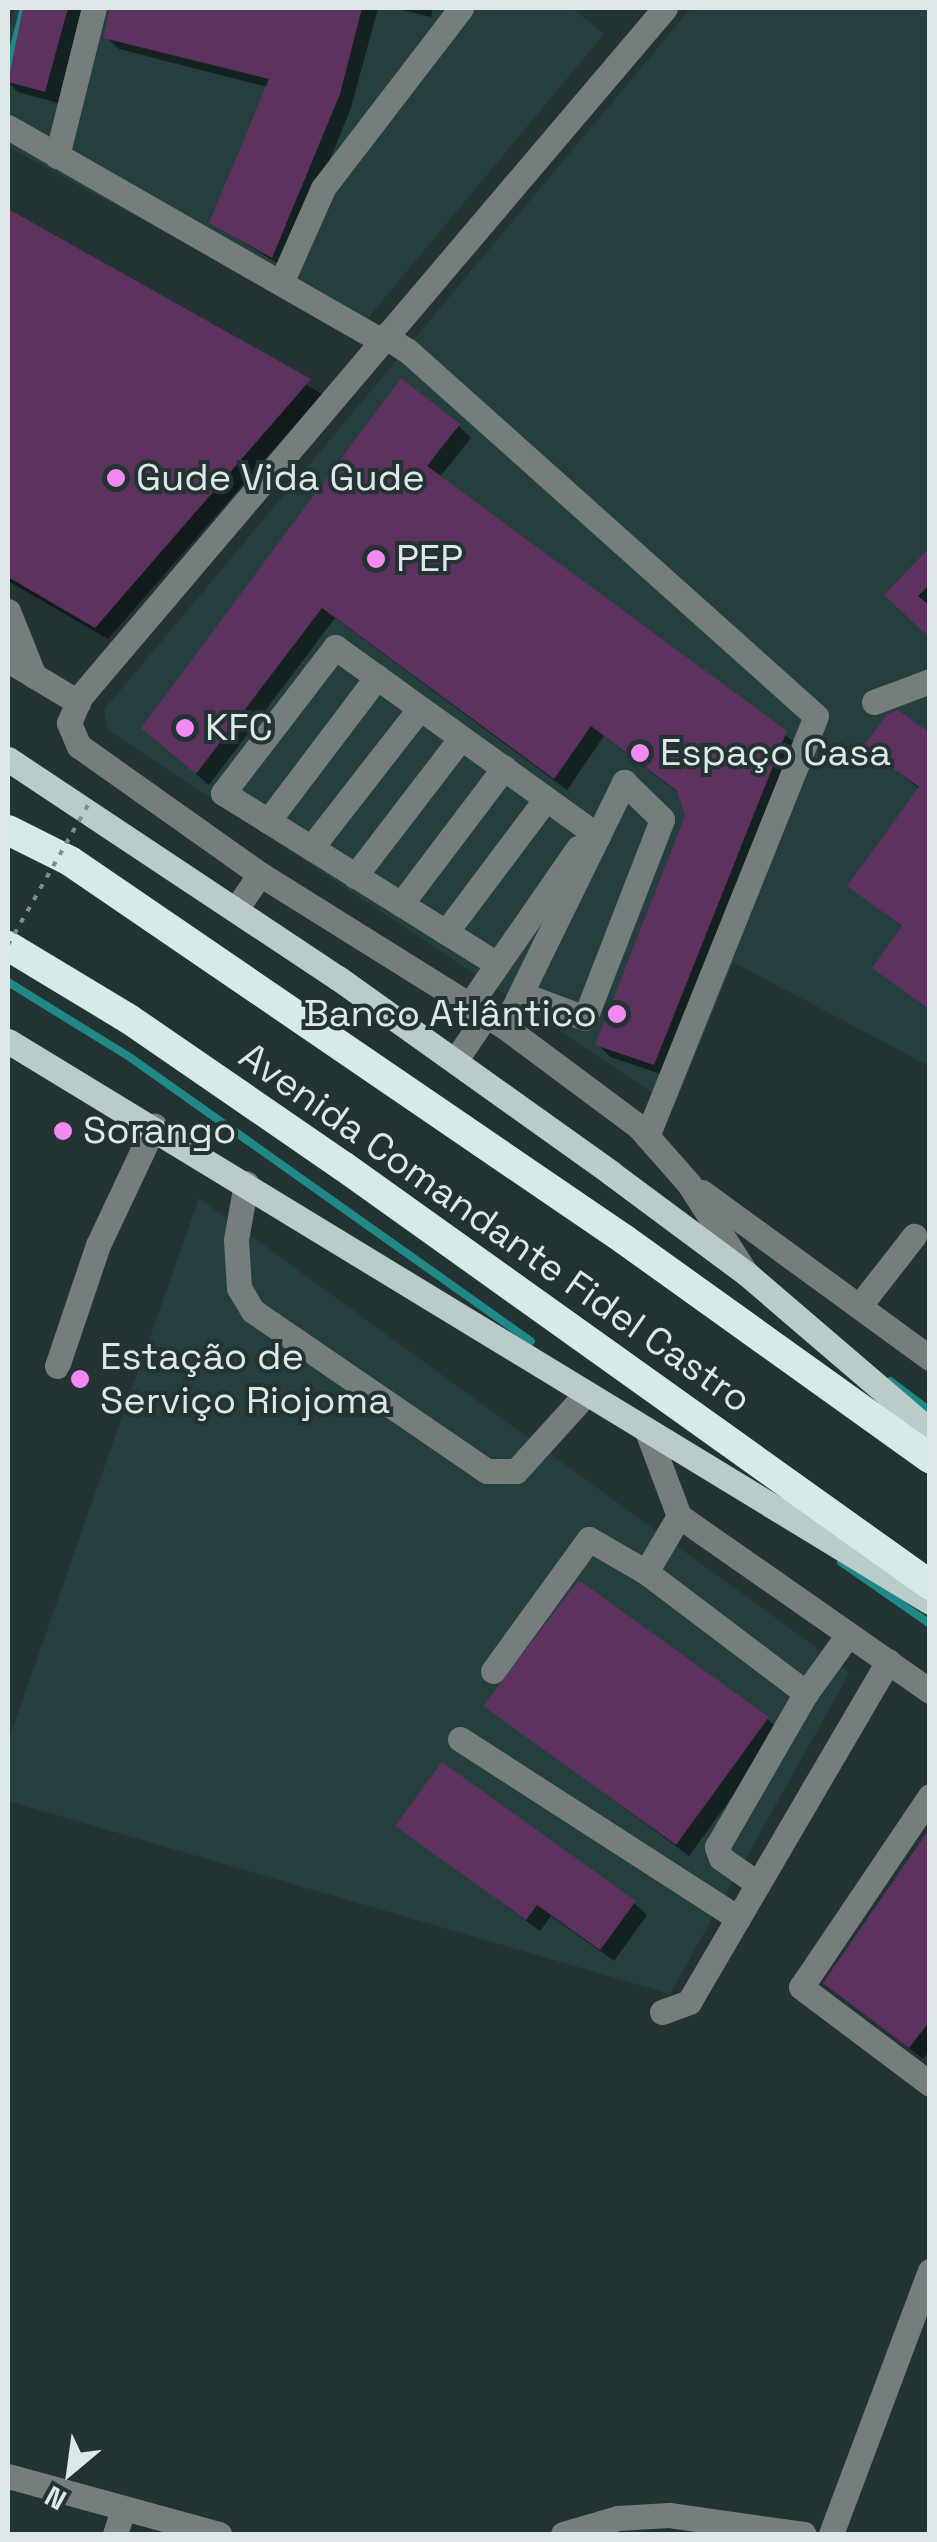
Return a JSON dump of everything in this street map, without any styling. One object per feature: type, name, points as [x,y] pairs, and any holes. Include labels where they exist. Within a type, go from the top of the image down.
[{"type":"highway","name":"Avenida Comandante Fidel Castro","points":[[8,830],[87,872],[624,1240],[930,1458]]},
{"type":"highway","name":"Avenida Comandante Fidel Castro","points":[[8,945],[129,1019],[343,1166],[930,1585]]},
{"type":"main road","points":[[8,759],[236,909],[455,1061],[747,1274],[930,1431]]},
{"type":"main road","points":[[8,772],[58,795]]},
{"type":"main road","points":[[12,1044],[154,1126],[930,1602]]},
{"type":"street","points":[[57,156],[94,8]]},
{"type":"street","points":[[281,283],[323,188],[460,8]]},
{"type":"street","points":[[665,8],[78,702],[69,723],[79,746],[260,874],[487,1015],[647,1136],[690,1184],[747,1274]]},
{"type":"street","points":[[8,127],[281,283],[408,350],[816,716],[647,1136]]},
{"type":"street","points":[[8,610],[34,676]]},
{"type":"street","points":[[497,964],[223,792],[335,646],[594,833]]},
{"type":"street","points":[[8,660],[78,702]]},
{"type":"street","points":[[268,821],[378,677]]},
{"type":"street","points":[[874,702],[930,681]]},
{"type":"street","points":[[311,848],[420,708]]},
{"type":"street","points":[[356,876],[461,738]]},
{"type":"street","points":[[402,904],[504,768]]},
{"type":"street","points":[[487,1015],[497,964],[594,833],[624,782],[662,819],[585,1018],[521,994]]},
{"type":"street","points":[[446,932],[546,799]]},
{"type":"street","points":[[455,1061],[487,1015],[521,994],[594,833]]},
{"type":"street","points":[[236,909],[260,874]]},
{"type":"street","points":[[57,1366],[98,1245],[154,1126]]},
{"type":"street","points":[[246,1183],[236,1240],[239,1288],[253,1310],[487,1471],[516,1471],[586,1394]]},
{"type":"street","points":[[690,1184],[930,1358]]},
{"type":"street","points":[[860,1306],[914,1236]]},
{"type":"street","points":[[647,1431],[679,1516],[930,1691]]},
{"type":"street","points":[[646,1572],[679,1516]]},
{"type":"street","points":[[493,1670],[589,1538],[646,1572],[806,1693]]},
{"type":"street","points":[[758,1884],[722,1858],[718,1848],[806,1693],[848,1634]]},
{"type":"street","points":[[662,2012],[689,2002],[888,1661]]},
{"type":"street","points":[[460,1739],[738,1918]]},
{"type":"street","points":[[930,1796],[801,1987],[930,2084]]},
{"type":"street","points":[[832,2534],[930,2271]]},
{"type":"street","points":[[8,2476],[219,2534]]},
{"type":"street","points":[[115,2534],[123,2509]]},
{"type":"street","points":[[563,2534],[618,2518],[670,2515],[804,2534]]},
{"type":"path","points":[[8,945],[91,800]]},
{"type":"shaded area","points":[[15,8],[572,8],[604,34],[354,335],[8,147],[8,34]]},
{"type":"shaded area","points":[[691,8],[929,8],[929,1066],[733,962],[674,1107],[107,729],[104,710]]},
{"type":"shaded area","points":[[199,1198],[850,1672],[670,1994],[8,1801],[8,1741]]},
{"type":"building","points":[[23,8],[68,8],[45,92],[8,82]]},
{"type":"building","points":[[110,8],[362,8],[340,94],[272,258],[209,223],[269,79],[103,38]]},
{"type":"building","name":"Gude Vida Gude","points":[[8,209],[311,379],[95,628],[8,577]]},
{"type":"building","points":[[401,378],[460,424],[427,466],[787,731],[654,1065],[595,1045],[685,816],[677,791],[591,726],[554,779],[322,608],[196,774],[141,728]]},
{"type":"building","points":[[930,547],[930,584],[918,596],[930,606],[930,638],[884,595]]},
{"type":"building","points":[[898,710],[930,733],[930,1010],[872,968],[902,926],[847,886],[919,787],[863,747],[887,714]]},
{"type":"building","points":[[579,1580],[769,1717],[676,1845],[483,1706]]},
{"type":"building","points":[[442,1762],[636,1901],[600,1950],[537,1905],[526,1920],[395,1826]]},
{"type":"building","points":[[930,1828],[930,2021],[909,2048],[823,1983]]},
{"type":"waterway","points":[[8,70],[24,8]]},
{"type":"waterway","points":[[8,982],[131,1058],[531,1341]]},
{"type":"waterway","points":[[890,1381],[930,1411]]},
{"type":"waterway","points":[[841,1562],[930,1624]]},
{"type":"place","name":"Gude Vida Gude","points":[[116,478]]},
{"type":"place","name":"PEP","points":[[376,559]]},
{"type":"place","name":"KFC","points":[[185,728]]},
{"type":"place","name":"Espaço Casa","points":[[640,753]]},
{"type":"place","name":"Banco Atlântico","points":[[617,1014]]},
{"type":"place","name":"Sorango","points":[[63,1131]]},
{"type":"place","name":"Estação de Serviço Riojoma","points":[[80,1379]]}]
